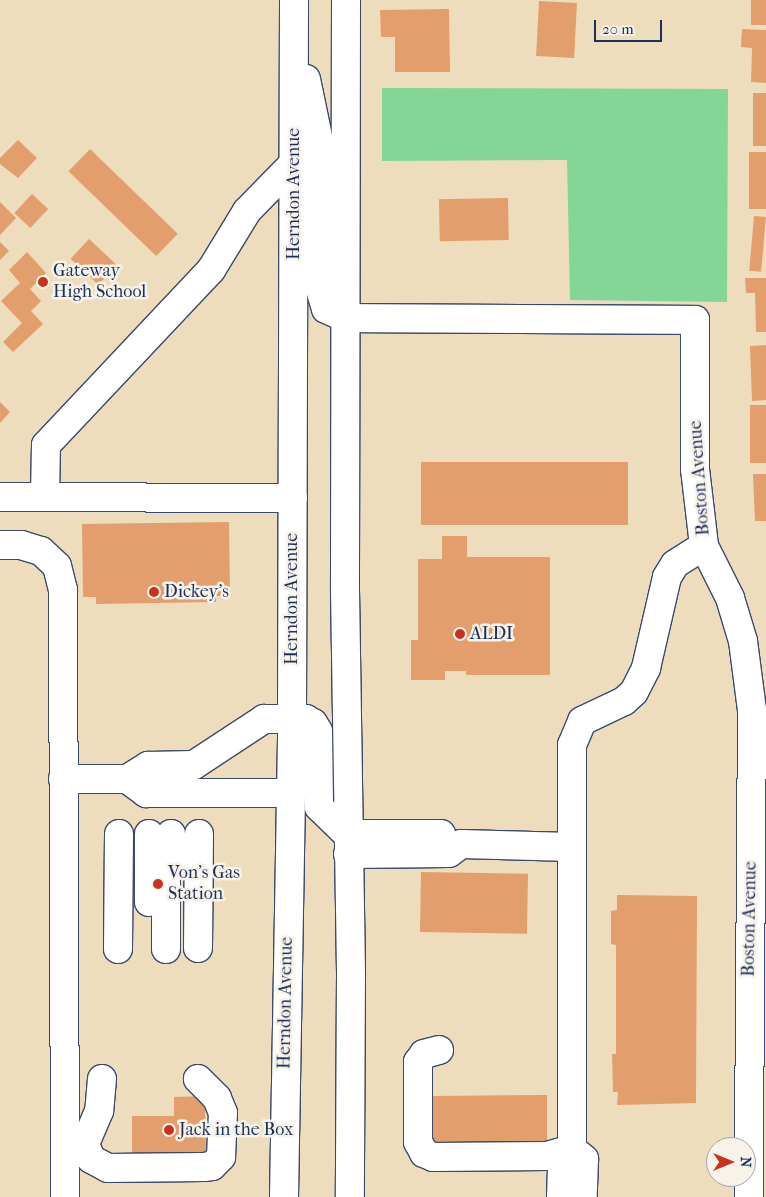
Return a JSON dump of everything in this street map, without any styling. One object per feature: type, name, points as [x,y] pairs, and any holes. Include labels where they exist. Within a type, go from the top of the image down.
[{"type":"main road","points":[[346,0],[350,1197]]},
{"type":"main road","points":[[295,9],[319,142],[319,286],[326,309],[346,318]]},
{"type":"main road","name":"Herndon Avenue","points":[[284,1197],[292,719],[295,9]]},
{"type":"main road","points":[[45,496],[46,445],[211,270],[247,212],[294,163]]},
{"type":"main road","name":"Boston Avenue","points":[[346,318],[694,320],[695,469],[704,546],[730,598],[742,641],[759,771],[757,1053],[749,1197]]},
{"type":"main road","points":[[0,497],[293,498]]},
{"type":"main road","points":[[0,545],[21,545],[41,551],[57,566],[63,590],[65,1197]]},
{"type":"main road","points":[[561,1197],[562,1160],[572,1149],[571,754],[575,735],[582,721],[624,701],[634,692],[646,668],[667,577],[675,564],[704,546]]},
{"type":"main road","points":[[63,779],[127,779],[148,766],[194,765],[264,719],[306,719],[313,723],[318,731],[319,807],[348,844],[449,853],[461,844],[571,847]]},
{"type":"main road","points":[[127,779],[146,793],[290,793]]},
{"type":"main road","points":[[159,834],[158,949],[159,834]]},
{"type":"main road","points":[[439,1050],[424,1054],[418,1062],[418,1142],[424,1153],[433,1157],[547,1156],[572,1149]]},
{"type":"main road","points":[[102,1080],[99,1111],[85,1144],[92,1159],[108,1168],[204,1167],[212,1166],[221,1157],[223,1114],[217,1098],[198,1078]]},
{"type":"main road","points":[[572,1149],[584,1159],[583,1197]]},
{"type":"green space","points":[[382,88],[728,89],[727,302],[570,300],[567,160],[382,161]]},
{"type":"building","points":[[751,0],[766,0],[766,25],[751,25]]},
{"type":"building","points":[[539,1],[577,3],[574,58],[536,56]]},
{"type":"building","points":[[449,9],[450,72],[395,72],[395,37],[381,37],[380,10]]},
{"type":"building","points":[[742,29],[766,30],[766,83],[751,82],[752,48],[741,47]]},
{"type":"building","points":[[753,93],[766,93],[766,146],[753,146]]},
{"type":"building","points":[[18,140],[37,158],[18,178],[0,164],[0,158]]},
{"type":"building","points":[[90,149],[178,234],[156,256],[68,171]]},
{"type":"building","points":[[749,152],[766,152],[766,209],[749,209]]},
{"type":"building","points":[[32,194],[48,209],[30,228],[14,213]]},
{"type":"building","points":[[508,198],[509,240],[440,241],[439,199]]},
{"type":"building","points":[[0,202],[16,218],[0,235]]},
{"type":"building","points":[[754,216],[766,217],[761,272],[749,271]]},
{"type":"building","points":[[89,239],[117,265],[98,285],[71,259]]},
{"type":"building","points":[[0,242],[9,251],[0,260]]},
{"type":"building","points":[[27,252],[46,273],[30,289],[41,301],[31,311],[43,324],[13,352],[3,342],[22,323],[1,301],[20,283],[9,270]]},
{"type":"building","points":[[745,278],[766,278],[766,332],[756,332],[755,293],[746,293]]},
{"type":"building","points":[[766,345],[766,400],[752,401],[750,346]]},
{"type":"building","points":[[0,402],[10,412],[0,423]]},
{"type":"building","points":[[750,405],[766,405],[766,463],[750,463]]},
{"type":"building","points":[[421,462],[628,462],[628,525],[421,525]]},
{"type":"building","points":[[753,474],[766,474],[766,521],[755,521]]},
{"type":"building","points":[[229,522],[230,596],[216,596],[216,602],[96,604],[96,597],[83,597],[82,524]]},
{"type":"building","points":[[442,536],[467,536],[467,557],[550,557],[550,675],[466,675],[466,671],[445,671],[445,680],[411,680],[411,640],[418,640],[418,559],[442,559]]},
{"type":"building","points":[[421,872],[528,874],[527,934],[420,932]]},
{"type":"building","points":[[617,895],[697,896],[696,1103],[617,1105],[618,1092],[613,1092],[612,1054],[616,1054],[616,945],[611,944],[611,911],[617,910]]},
{"type":"building","points":[[547,1095],[547,1150],[443,1150],[431,1139],[431,1096]]},
{"type":"building","name":"Jack in the Box","points":[[205,1096],[206,1159],[132,1159],[132,1116],[174,1116],[174,1097]]},
{"type":"place","name":"Gateway High School","points":[[43,282]]},
{"type":"place","name":"Dickey's","points":[[154,592]]},
{"type":"place","name":"ALDI","points":[[460,634]]},
{"type":"place","name":"Von's Gas Station","points":[[158,884]]},
{"type":"place","name":"Jack in the Box","points":[[169,1130]]}]
